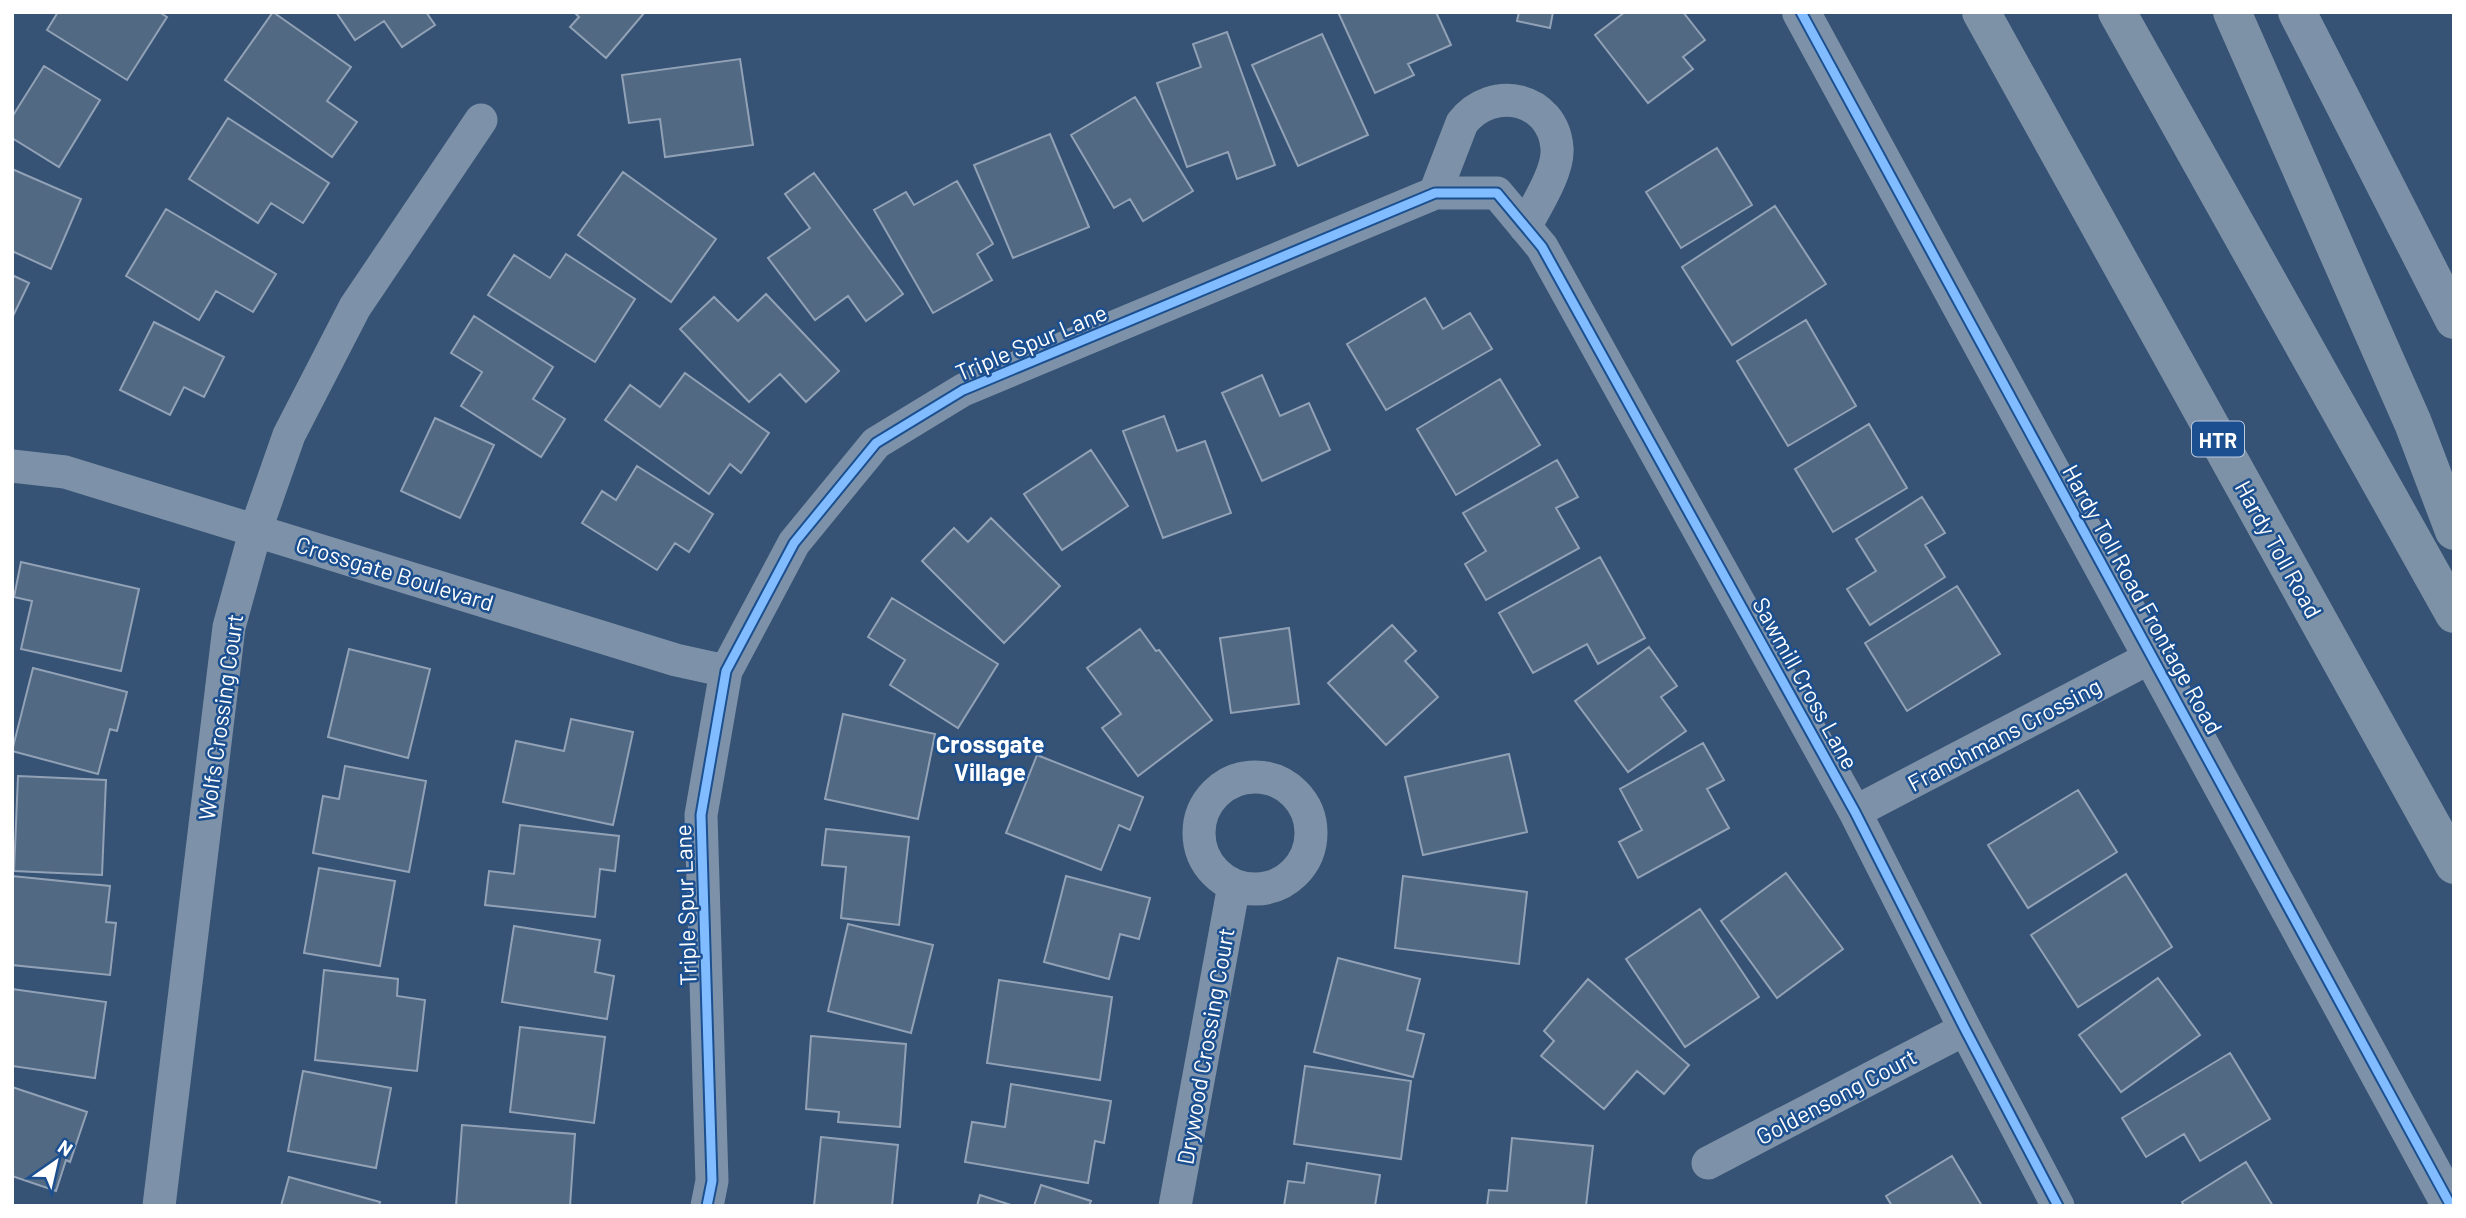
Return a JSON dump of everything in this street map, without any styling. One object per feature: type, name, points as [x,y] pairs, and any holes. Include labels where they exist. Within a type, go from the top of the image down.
[{"type":"highway","name":"Hardy Toll Road","points":[[1981,12],[2454,866]]},
{"type":"highway","points":[[2117,12],[2454,614]]},
{"type":"highway","points":[[2232,12],[2413,423],[2454,531]]},
{"type":"street","name":"Hardy Toll Road Frontage Road","points":[[1801,12],[2451,1206]]},
{"type":"street","points":[[2297,12],[2454,320]]},
{"type":"street","points":[[1435,193],[1462,123],[1468,115],[1491,101],[1518,101],[1545,117],[1551,126],[1557,146],[1557,163],[1525,227]]},
{"type":"street","name":"Wolfs Crossing Court","points":[[159,1206],[229,627],[256,529],[289,435],[355,307],[481,120]]},
{"type":"street","name":"Triple Spur Lane","points":[[707,1206],[712,1181],[701,815],[726,671],[794,543],[876,443],[964,390],[1435,193],[1497,193]]},
{"type":"street","name":"Sawmill Cross Lane","points":[[1497,193],[1549,259],[1855,811],[2058,1206]]},
{"type":"street","name":"Crossgate Boulevard","points":[[12,446],[65,472],[676,660],[726,671]]},
{"type":"street","name":"Crossgate Boulevard","points":[[12,466],[65,472]]},
{"type":"street","name":"Franchmans Crossing","points":[[1855,811],[2152,656]]},
{"type":"street","name":"Drywood Crossing Court","points":[[1175,1206],[1234,885]]},
{"type":"street","name":"Goldensong Court","points":[[1708,1163],[1965,1029]]},
{"type":"building","points":[[58,12],[159,12],[167,17],[127,80],[47,30]]},
{"type":"building","points":[[273,12],[351,67],[327,101],[357,122],[332,157],[225,80]]},
{"type":"building","points":[[336,12],[426,12],[435,25],[402,47],[384,21],[355,40]]},
{"type":"building","points":[[574,12],[645,12],[606,58],[570,27],[579,17]]},
{"type":"building","points":[[1338,12],[1436,12],[1451,45],[1408,64],[1414,75],[1375,93]]},
{"type":"building","points":[[1519,12],[1553,12],[1550,28],[1517,21]]},
{"type":"building","points":[[1625,12],[1683,12],[1705,40],[1683,57],[1693,69],[1648,103],[1595,35]]},
{"type":"building","points":[[1227,32],[1275,165],[1237,179],[1228,152],[1187,167],[1157,83],[1201,67],[1193,44]]},
{"type":"building","points":[[1322,34],[1368,135],[1298,166],[1252,65]]},
{"type":"building","points":[[740,59],[753,145],[665,157],[660,119],[629,123],[622,75]]},
{"type":"building","points":[[44,66],[100,100],[59,167],[12,138],[12,117]]},
{"type":"building","points":[[1135,97],[1193,191],[1143,221],[1130,199],[1114,208],[1071,135]]},
{"type":"building","points":[[228,118],[329,183],[303,223],[271,203],[258,223],[189,179]]},
{"type":"building","points":[[1050,134],[1089,227],[1013,258],[974,165]]},
{"type":"building","points":[[1717,148],[1752,205],[1681,248],[1646,192]]},
{"type":"building","points":[[12,169],[81,199],[51,269],[12,251]]},
{"type":"building","points":[[623,172],[716,239],[671,302],[578,235]]},
{"type":"building","points":[[814,173],[903,294],[866,321],[848,296],[815,320],[768,258],[810,228],[785,194]]},
{"type":"building","points":[[957,181],[993,244],[977,254],[992,280],[933,313],[874,210],[906,192],[914,205]]},
{"type":"building","points":[[1775,206],[1826,284],[1732,345],[1682,267]]},
{"type":"building","points":[[166,209],[276,274],[253,312],[216,291],[199,320],[126,276]]},
{"type":"building","points":[[566,254],[635,299],[595,362],[488,295],[514,255],[550,278]]},
{"type":"building","points":[[12,275],[29,283],[12,318]]},
{"type":"building","points":[[766,294],[839,371],[806,402],[780,374],[749,402],[680,329],[714,297],[738,321]]},
{"type":"building","points":[[1425,298],[1443,329],[1470,313],[1492,349],[1386,410],[1347,344]]},
{"type":"building","points":[[474,316],[553,367],[533,399],[565,419],[541,457],[461,406],[482,372],[451,353]]},
{"type":"building","points":[[1806,320],[1856,406],[1788,446],[1737,361]]},
{"type":"building","points":[[154,322],[224,357],[204,397],[184,387],[170,415],[120,390]]},
{"type":"building","points":[[685,373],[769,433],[741,473],[730,464],[709,494],[605,420],[630,385],[660,407]]},
{"type":"building","points":[[1262,375],[1280,416],[1309,403],[1330,450],[1262,481],[1222,393]]},
{"type":"building","points":[[1500,379],[1540,445],[1456,495],[1417,429]]},
{"type":"building","points":[[1164,416],[1177,451],[1205,441],[1231,513],[1163,538],[1123,431]]},
{"type":"building","points":[[435,418],[494,445],[460,518],[401,491]]},
{"type":"building","points":[[1869,424],[1907,488],[1833,532],[1795,469]]},
{"type":"building","points":[[1091,450],[1128,506],[1062,550],[1024,494]]},
{"type":"building","points":[[1557,460],[1578,497],[1556,508],[1579,548],[1486,600],[1465,564],[1486,551],[1463,513]]},
{"type":"building","points":[[637,466],[713,514],[689,552],[675,543],[657,570],[582,523],[602,491],[616,500]]},
{"type":"building","points":[[1922,497],[1945,533],[1925,545],[1945,577],[1870,625],[1847,589],[1876,571],[1856,539]]},
{"type":"building","points":[[991,518],[1060,586],[1004,643],[922,561],[954,528],[968,542]]},
{"type":"building","points":[[1600,557],[1645,638],[1598,664],[1587,644],[1533,673],[1499,613]]},
{"type":"building","points":[[21,562],[139,589],[121,671],[21,649],[32,601],[14,597]]},
{"type":"building","points":[[1957,586],[2000,654],[1907,711],[1865,643]]},
{"type":"building","points":[[892,598],[998,664],[958,728],[890,685],[905,660],[868,637]]},
{"type":"building","points":[[1392,625],[1416,651],[1405,661],[1438,697],[1386,745],[1328,683]]},
{"type":"building","points":[[1289,628],[1299,704],[1231,713],[1220,638]]},
{"type":"building","points":[[1140,629],[1212,720],[1138,776],[1102,728],[1121,714],[1087,668]]},
{"type":"building","points":[[1649,647],[1677,686],[1661,697],[1686,731],[1628,772],[1575,701]]},
{"type":"building","points":[[349,649],[430,669],[408,758],[328,737]]},
{"type":"building","points":[[33,668],[127,692],[117,731],[110,729],[98,774],[12,751]]},
{"type":"building","points":[[843,714],[935,734],[918,819],[825,799]]},
{"type":"building","points":[[571,719],[633,732],[613,825],[503,802],[516,741],[564,751]]},
{"type":"building","points":[[1703,743],[1724,780],[1707,789],[1729,828],[1638,878],[1619,842],[1642,830],[1620,789]]},
{"type":"building","points":[[1509,754],[1527,832],[1423,855],[1405,777]]},
{"type":"building","points":[[1037,755],[1143,797],[1130,830],[1119,825],[1101,870],[1006,833]]},
{"type":"building","points":[[345,766],[426,781],[409,872],[313,853],[323,796],[339,799]]},
{"type":"building","points":[[18,776],[106,780],[102,875],[14,871]]},
{"type":"building","points":[[2078,790],[2117,852],[2028,908],[1988,845]]},
{"type":"building","points":[[520,825],[619,836],[615,871],[600,869],[595,917],[485,905],[489,871],[514,874]]},
{"type":"building","points":[[826,829],[909,837],[899,925],[841,918],[846,867],[822,865]]},
{"type":"building","points":[[319,868],[395,881],[380,966],[304,953]]},
{"type":"building","points":[[1786,873],[1843,949],[1777,998],[1721,921]]},
{"type":"building","points":[[2126,874],[2172,947],[2078,1007],[2031,935]]},
{"type":"building","points":[[12,876],[110,886],[106,922],[116,923],[110,975],[12,965]]},
{"type":"building","points":[[1066,876],[1150,898],[1139,939],[1120,934],[1109,979],[1044,962]]},
{"type":"building","points":[[1403,876],[1527,892],[1519,964],[1395,948]]},
{"type":"building","points":[[1700,909],[1759,997],[1685,1047],[1626,959]]},
{"type":"building","points":[[848,924],[933,945],[911,1033],[828,1011]]},
{"type":"building","points":[[514,926],[600,940],[595,972],[614,976],[607,1019],[502,1002]]},
{"type":"building","points":[[1338,958],[1420,979],[1407,1030],[1424,1034],[1413,1077],[1314,1052]]},
{"type":"building","points":[[324,970],[398,979],[397,996],[425,1000],[417,1071],[315,1060]]},
{"type":"building","points":[[2158,978],[2200,1035],[2121,1092],[2079,1035]]},
{"type":"building","points":[[1588,979],[1689,1065],[1664,1094],[1637,1071],[1604,1109],[1541,1056],[1554,1041],[1544,1031]]},
{"type":"building","points":[[999,980],[1112,997],[1100,1080],[987,1063]]},
{"type":"building","points":[[12,989],[106,1002],[95,1078],[12,1066]]},
{"type":"building","points":[[520,1027],[605,1037],[594,1123],[510,1112]]},
{"type":"building","points":[[811,1036],[906,1044],[900,1127],[838,1122],[839,1112],[806,1109]]},
{"type":"building","points":[[2230,1053],[2270,1119],[2200,1161],[2184,1134],[2146,1157],[2122,1118]]},
{"type":"building","points":[[1305,1066],[1411,1081],[1401,1159],[1294,1144]]},
{"type":"building","points":[[303,1071],[391,1088],[376,1168],[288,1151]]},
{"type":"building","points":[[1011,1084],[1111,1101],[1104,1143],[1095,1141],[1088,1183],[965,1162],[972,1122],[1005,1127]]},
{"type":"building","points":[[12,1087],[87,1112],[70,1162],[66,1160],[56,1191],[12,1176]]},
{"type":"building","points":[[462,1125],[575,1134],[570,1206],[456,1206]]},
{"type":"building","points":[[821,1137],[898,1145],[892,1206],[814,1206]]},
{"type":"building","points":[[1512,1138],[1593,1146],[1586,1206],[1487,1206],[1489,1190],[1507,1191]]},
{"type":"building","points":[[1952,1156],[1982,1206],[1892,1206],[1886,1196]]},
{"type":"building","points":[[2246,1162],[2273,1206],[2184,1206],[2182,1202]]},
{"type":"building","points":[[1307,1163],[1380,1175],[1375,1206],[1284,1206],[1288,1181],[1304,1183]]},
{"type":"building","points":[[289,1177],[380,1202],[379,1206],[281,1206]]},
{"type":"building","points":[[1041,1185],[1091,1201],[1089,1206],[1034,1206]]},
{"type":"building","points":[[980,1195],[1014,1206],[977,1206]]},
{"type":"cycle path","points":[[1801,12],[2451,1206]]},
{"type":"cycle path","points":[[707,1206],[712,1181],[701,815],[726,671],[794,543],[876,443],[963,390],[1435,193],[1497,193],[1542,247],[1855,812],[2058,1206]]},
{"type":"district","name":"Crossgate Village","points":[[990,757]]}]
